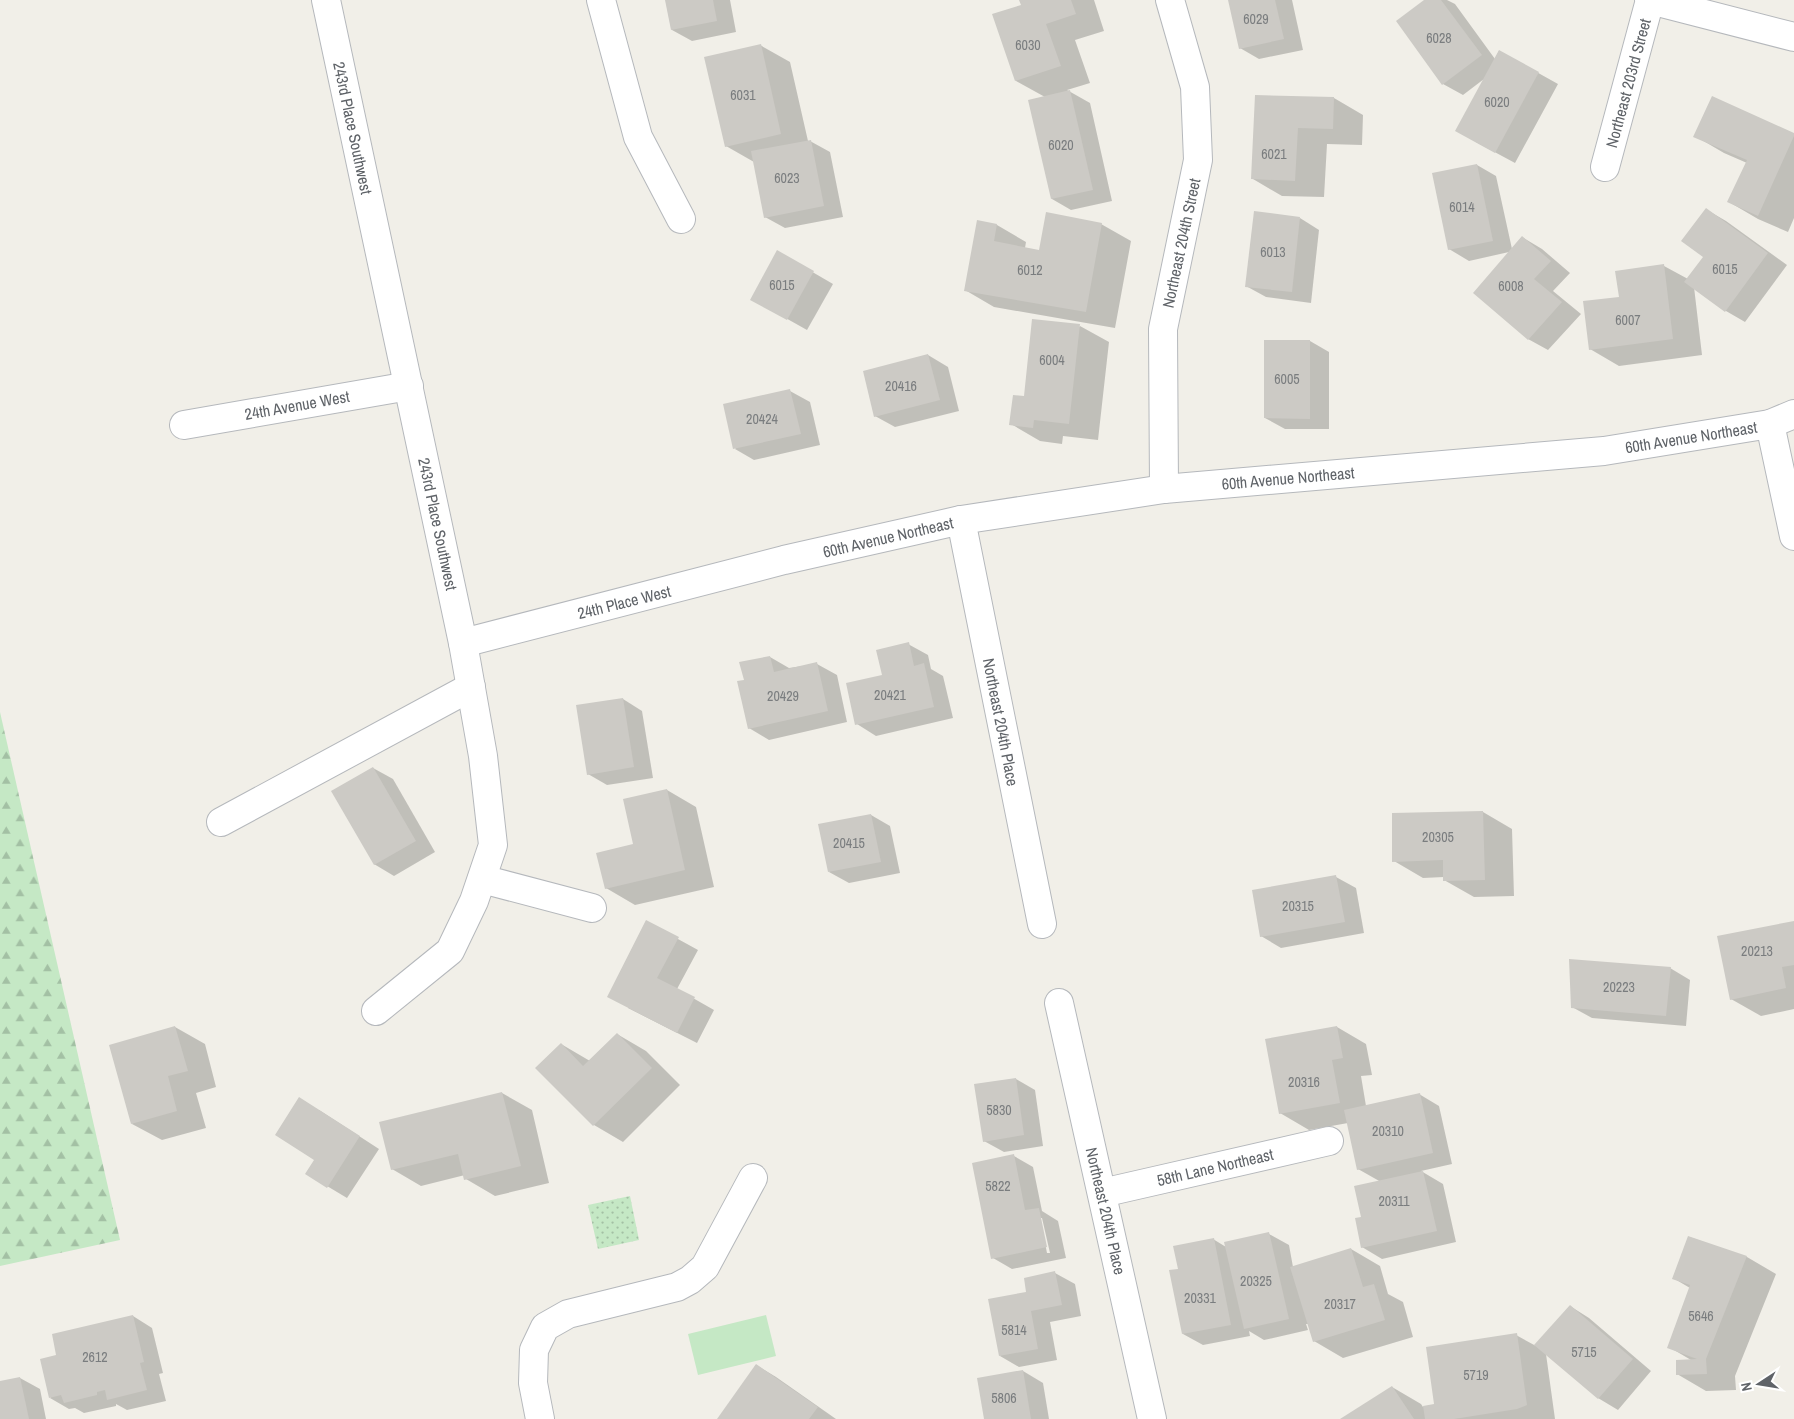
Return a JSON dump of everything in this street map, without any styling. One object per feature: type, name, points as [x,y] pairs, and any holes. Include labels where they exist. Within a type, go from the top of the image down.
[{"type":"street","name":"243rd Place Southwest","points":[[326,0],[472,687],[483,756],[493,845],[474,901],[450,951],[376,1011]]},
{"type":"street","points":[[601,0],[638,136],[681,219]]},
{"type":"street","name":"Northeast 204th Street","points":[[1164,489],[1163,329],[1198,160],[1195,87],[1170,0]]},
{"type":"street","points":[[1650,0],[1794,37]]},
{"type":"street","name":"Northeast 203rd Street","points":[[1606,167],[1650,0]]},
{"type":"street","name":"24th Avenue West","points":[[184,425],[409,386]]},
{"type":"street","points":[[1782,419],[1794,536]]},
{"type":"street","name":"60th Avenue Northeast","points":[[784,560],[961,520],[1164,489],[1604,451],[1782,419]]},
{"type":"street","name":"Northeast 204th Place","points":[[961,520],[1042,924]]},
{"type":"street","name":"24th Place West","points":[[463,643],[784,560]]},
{"type":"street","points":[[221,822],[472,687]]},
{"type":"street","points":[[482,878],[592,908]]},
{"type":"street","name":"Northeast 204th Place","points":[[1059,1003],[1152,1419]]},
{"type":"street","name":"58th Lane Northeast","points":[[1102,1193],[1329,1141]]},
{"type":"street","points":[[540,1419],[533,1383],[534,1350],[545,1327],[568,1314],[677,1287],[690,1280],[705,1267],[753,1178]]},
{"type":"green space","points":[[0,712],[120,1240],[0,1266]]},
{"type":"green space","points":[[630,1196],[639,1240],[598,1249],[588,1205]]},
{"type":"green space","points":[[766,1315],[776,1356],[698,1375],[688,1334]]},
{"type":"building","points":[[665,0],[713,0],[717,21],[671,30]]},
{"type":"building","points":[[1019,0],[1071,0],[1076,14],[1046,24],[1061,66],[1015,81],[992,14],[1021,5]]},
{"type":"building","points":[[1228,0],[1275,0],[1284,39],[1239,49]]},
{"type":"building","points":[[1424,0],[1441,0],[1482,55],[1442,85],[1396,21]]},
{"type":"building","points":[[761,44],[781,134],[725,147],[704,57]]},
{"type":"building","points":[[1499,50],[1539,72],[1495,153],[1455,131]]},
{"type":"building","points":[[1070,90],[1093,190],[1051,199],[1028,100]]},
{"type":"building","points":[[1255,95],[1334,97],[1333,129],[1298,128],[1295,181],[1251,179]]},
{"type":"building","points":[[1712,96],[1794,133],[1758,216],[1727,202],[1747,160],[1693,137]]},
{"type":"building","points":[[811,140],[824,206],[764,218],[751,151]]},
{"type":"building","points":[[1477,164],[1493,241],[1448,250],[1432,173]]},
{"type":"building","points":[[1706,208],[1768,253],[1725,312],[1684,282],[1703,257],[1681,241]]},
{"type":"building","points":[[1254,211],[1300,217],[1292,292],[1245,287]]},
{"type":"building","points":[[1046,212],[1102,223],[1086,312],[964,291],[977,220],[997,224],[994,241],[1039,250]]},
{"type":"building","points":[[1522,236],[1551,261],[1534,279],[1562,302],[1528,340],[1473,293]]},
{"type":"building","points":[[777,250],[814,271],[787,320],[750,300]]},
{"type":"building","points":[[1664,264],[1673,339],[1589,350],[1583,301],[1619,297],[1615,271]]},
{"type":"building","points":[[1032,319],[1080,324],[1069,424],[1034,420],[1033,428],[1009,425],[1013,395],[1024,396]]},
{"type":"building","points":[[1264,340],[1310,340],[1310,419],[1264,418]]},
{"type":"building","points":[[928,354],[940,400],[874,417],[863,371]]},
{"type":"building","points":[[790,389],[801,434],[733,449],[723,404]]},
{"type":"building","points":[[909,642],[914,666],[924,663],[934,707],[855,725],[846,683],[882,675],[876,650]]},
{"type":"building","points":[[770,656],[774,672],[817,662],[828,711],[748,729],[737,681],[744,680],[739,662]]},
{"type":"building","points":[[623,698],[634,767],[587,775],[576,705]]},
{"type":"building","points":[[373,767],[416,841],[374,865],[331,791]]},
{"type":"building","points":[[667,789],[685,870],[605,889],[596,853],[633,844],[623,799]]},
{"type":"building","points":[[1483,811],[1485,880],[1443,881],[1443,860],[1392,862],[1392,813]]},
{"type":"building","points":[[871,814],[881,862],[828,872],[818,824]]},
{"type":"building","points":[[1336,875],[1345,922],[1260,937],[1252,890]]},
{"type":"building","points":[[646,920],[679,937],[657,978],[695,997],[677,1033],[607,997]]},
{"type":"building","points":[[1794,921],[1794,965],[1782,967],[1786,988],[1730,1000],[1717,936]]},
{"type":"building","points":[[1569,959],[1671,967],[1666,1016],[1571,1008]]},
{"type":"building","points":[[175,1026],[188,1071],[168,1076],[177,1111],[131,1124],[109,1045]]},
{"type":"building","points":[[1337,1026],[1343,1058],[1332,1060],[1340,1103],[1279,1114],[1265,1039]]},
{"type":"building","points":[[617,1033],[652,1068],[593,1126],[535,1068],[561,1043],[583,1066]]},
{"type":"building","points":[[1016,1078],[1024,1135],[983,1142],[974,1084]]},
{"type":"building","points":[[502,1092],[521,1166],[464,1180],[458,1154],[391,1170],[379,1122]]},
{"type":"building","points":[[1420,1093],[1433,1153],[1357,1170],[1344,1110]]},
{"type":"building","points":[[299,1097],[360,1136],[327,1188],[305,1174],[314,1160],[275,1135]]},
{"type":"building","points":[[1014,1154],[1025,1210],[1039,1208],[1047,1247],[991,1259],[972,1163]]},
{"type":"building","points":[[1423,1171],[1437,1231],[1361,1248],[1355,1218],[1361,1217],[1354,1186]]},
{"type":"building","points":[[1269,1232],[1289,1319],[1244,1329],[1224,1242]]},
{"type":"building","points":[[1688,1236],[1747,1256],[1706,1359],[1707,1374],[1676,1375],[1676,1360],[1697,1359],[1667,1348],[1690,1285],[1672,1279]]},
{"type":"building","points":[[1214,1238],[1231,1325],[1182,1334],[1169,1270],[1178,1269],[1173,1246]]},
{"type":"building","points":[[1351,1248],[1363,1287],[1374,1284],[1385,1320],[1313,1342],[1290,1267]]},
{"type":"building","points":[[1055,1271],[1062,1305],[1031,1311],[1038,1349],[999,1356],[988,1299],[1026,1292],[1024,1278]]},
{"type":"building","points":[[1570,1305],[1633,1359],[1598,1399],[1534,1345]]},
{"type":"building","points":[[133,1315],[144,1362],[140,1363],[147,1390],[107,1400],[105,1390],[97,1392],[97,1395],[64,1403],[61,1395],[49,1398],[40,1359],[56,1355],[52,1334]]},
{"type":"building","points":[[1517,1333],[1527,1405],[1517,1409],[1454,1419],[1425,1419],[1423,1406],[1434,1404],[1426,1347]]},
{"type":"building","points":[[756,1364],[818,1407],[809,1419],[717,1419]]},
{"type":"building","points":[[1023,1370],[1031,1419],[984,1419],[977,1378]]},
{"type":"building","points":[[20,1377],[29,1419],[0,1419],[0,1381]]},
{"type":"building","points":[[1392,1386],[1414,1419],[1340,1419]]}]
